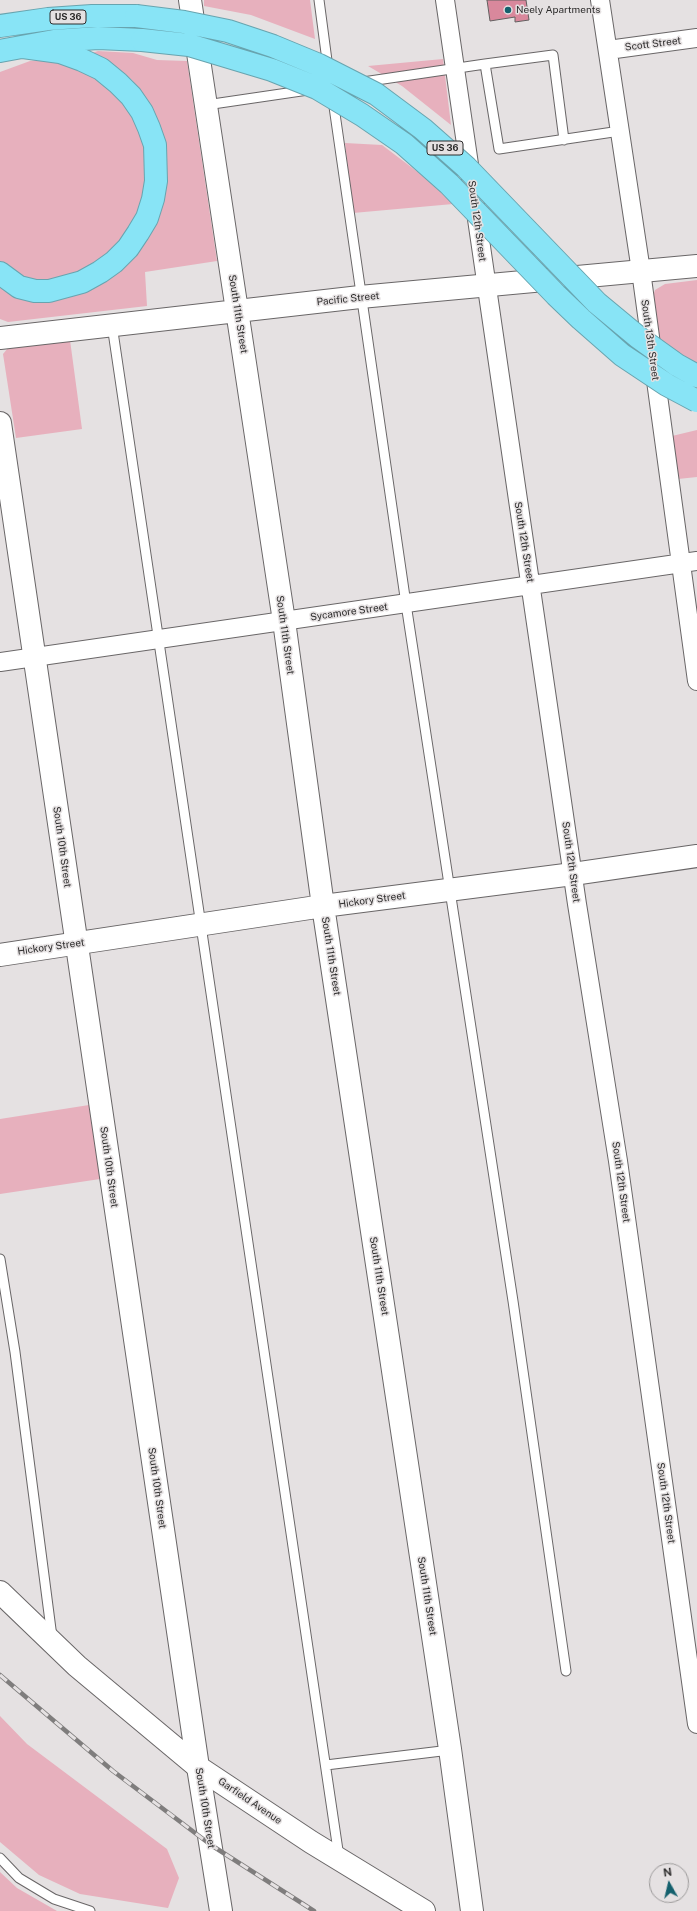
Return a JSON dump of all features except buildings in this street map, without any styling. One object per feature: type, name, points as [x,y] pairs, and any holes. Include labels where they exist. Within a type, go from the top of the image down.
[{"type":"highway","name":"US 36","points":[[0,26],[48,19],[92,16],[136,16],[184,22],[235,34],[273,46],[319,65],[376,94],[423,129],[466,167],[597,304],[638,337],[677,365],[697,376]]},
{"type":"highway","name":"US 36","points":[[0,51],[54,42],[98,38],[142,40],[189,45],[272,70],[317,88],[362,115],[404,144],[449,184],[556,295],[622,355],[667,385],[697,401]]},
{"type":"highway","points":[[0,274],[19,287],[34,291],[49,291],[82,282],[100,272],[114,262],[128,248],[138,233],[149,211],[156,181],[155,144],[149,128],[142,112],[118,82],[101,69],[82,60],[60,52],[23,47]]},
{"type":"street","name":"South 11th Street","points":[[190,0],[284,621],[323,906],[450,1750],[472,1911]]},
{"type":"street","name":"South 12th Street","points":[[445,0],[573,874],[618,1161],[697,1724]]},
{"type":"street","name":"South 13th Street","points":[[600,0],[641,272],[689,562],[697,681]]},
{"type":"street","name":"Scott Street","points":[[608,50],[697,38]]},
{"type":"street","name":"Pacific Street","points":[[0,338],[360,297],[697,266]]},
{"type":"street","name":"South 10th Street","points":[[0,423],[198,1767],[221,1911]]},
{"type":"street","name":"Sycamore Street","points":[[0,662],[689,562]]},
{"type":"street","name":"Hickory Street","points":[[0,955],[323,906],[573,874],[697,856]]},
{"type":"street","name":"Garfield Avenue","points":[[0,1592],[77,1666],[198,1767],[339,1859],[424,1911]]},
{"type":"lane","points":[[319,0],[330,79]]},
{"type":"lane","points":[[339,85],[553,55],[564,140]]},
{"type":"lane","points":[[485,64],[499,149],[620,131]]},
{"type":"lane","points":[[206,105],[331,87],[360,297],[513,1302],[566,1671]]},
{"type":"lane","points":[[112,325],[339,1859]]},
{"type":"lane","points":[[0,1258],[15,1352],[53,1642]]},
{"type":"lane","points":[[326,1765],[450,1750]]},
{"type":"lane","points":[[0,1858],[19,1878],[54,1899],[90,1911]]},
{"type":"shaded area","points":[[204,0],[310,0],[315,39],[251,15],[204,6]]},
{"type":"shaded area","points":[[98,51],[133,53],[157,60],[187,61],[217,261],[145,272],[147,306],[8,322],[0,319],[0,282],[11,291],[127,262],[159,125],[148,100],[132,80],[114,65],[92,53]]},
{"type":"shaded area","points":[[51,59],[99,75],[137,115],[149,164],[142,204],[131,227],[118,245],[99,261],[80,271],[49,280],[27,280],[0,263],[0,72],[30,61]]},
{"type":"shaded area","points":[[443,59],[451,125],[402,86],[368,66]]},
{"type":"shaded area","points":[[345,143],[382,145],[427,179],[453,204],[353,213]]},
{"type":"shaded area","points":[[697,280],[697,364],[658,339],[653,296],[655,290],[665,284]]},
{"type":"shaded area","points":[[70,340],[82,429],[16,438],[3,354],[8,348]]},
{"type":"shaded area","points":[[697,430],[697,477],[678,479],[672,436]]},
{"type":"shaded area","points":[[89,1105],[100,1179],[0,1194],[0,1119]]},
{"type":"shaded area","points":[[0,1716],[27,1744],[167,1849],[179,1878],[168,1908],[80,1894],[39,1875],[0,1842]]},
{"type":"shaded area","points":[[0,1872],[17,1888],[57,1911],[0,1911]]},
{"type":"railway","points":[[0,1675],[113,1771],[211,1845],[314,1911]]},
{"type":"place","name":"Neely Apartments","points":[[508,10]]}]
